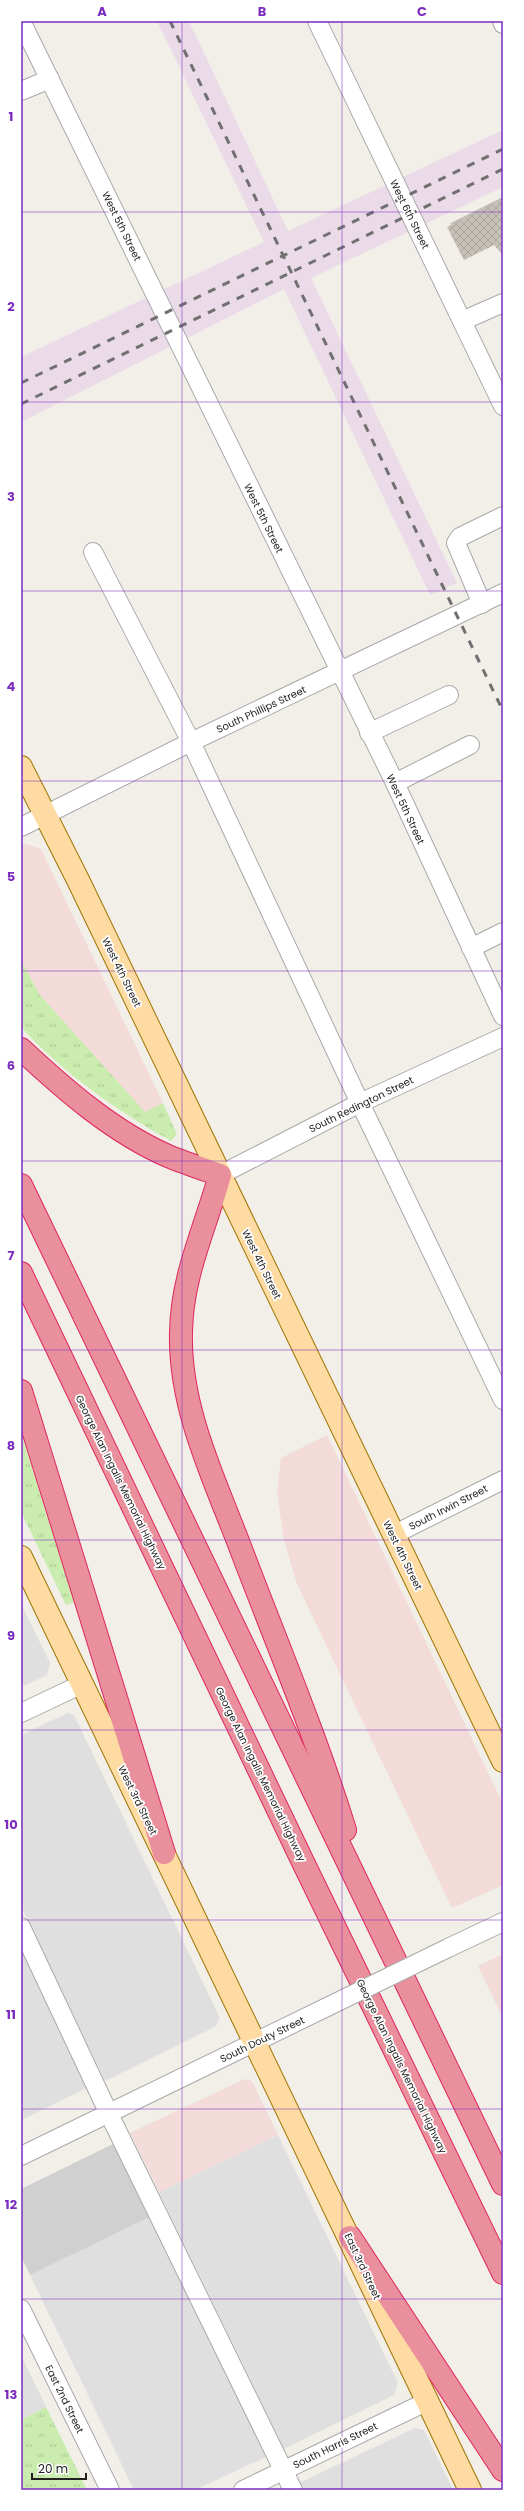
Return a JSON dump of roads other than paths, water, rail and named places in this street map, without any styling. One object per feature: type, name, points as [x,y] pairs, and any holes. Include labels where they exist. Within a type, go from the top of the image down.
[{"type":"highway","points":[[21,1049],[70,1093],[144,1144],[168,1156],[220,1175],[212,1202],[194,1248],[184,1299],[181,1348],[187,1397],[202,1447],[334,1794],[369,1904]]},
{"type":"highway","points":[[21,1185],[503,2184]]},
{"type":"highway","name":"George Alan Ingalls Memorial Highway","points":[[21,1273],[294,1844],[503,2273]]},
{"type":"highway","points":[[21,1391],[164,1852]]},
{"type":"highway","points":[[350,2237],[503,2470]]},
{"type":"main road","name":"West 4th Street","points":[[21,767],[46,815],[503,1761]]},
{"type":"main road","name":"West 3rd Street","points":[[21,1558],[256,2043]]},
{"type":"main road","name":"East 3rd Street","points":[[256,2043],[470,2490]]},
{"type":"street","name":"West 5th Street","points":[[21,21],[339,672],[395,783],[503,1016]]},
{"type":"street","name":"West 6th Street","points":[[317,21],[462,321],[496,376],[503,406]]},
{"type":"street","points":[[21,91],[50,79]]},
{"type":"street","points":[[462,321],[503,303]]},
{"type":"street","points":[[482,604],[456,543],[460,537],[503,516]]},
{"type":"street","points":[[93,552],[191,742],[360,1103],[503,1400]]},
{"type":"street","name":"South Phillips Street","points":[[21,827],[191,742],[503,594]]},
{"type":"street","points":[[369,733],[449,695]]},
{"type":"street","points":[[395,783],[470,745]]},
{"type":"street","points":[[471,948],[503,932]]},
{"type":"street","name":"South Redington Street","points":[[220,1175],[360,1103],[503,1037]]},
{"type":"street","name":"South Irwin Street","points":[[393,1535],[503,1480]]},
{"type":"street","points":[[21,1713],[82,1684]]},
{"type":"street","name":"South Douty Street","points":[[21,2156],[503,1922]]},
{"type":"street","points":[[21,1927],[109,2114],[294,2490]]},
{"type":"street","name":"East 2nd Street","points":[[21,2309],[110,2490]]},
{"type":"street","name":"South Harris Street","points":[[242,2490],[428,2401]]},
{"type":"railway","points":[[170,21],[503,711]]},
{"type":"railway","points":[[21,383],[503,149]]},
{"type":"railway","points":[[21,404],[503,169]]}]
